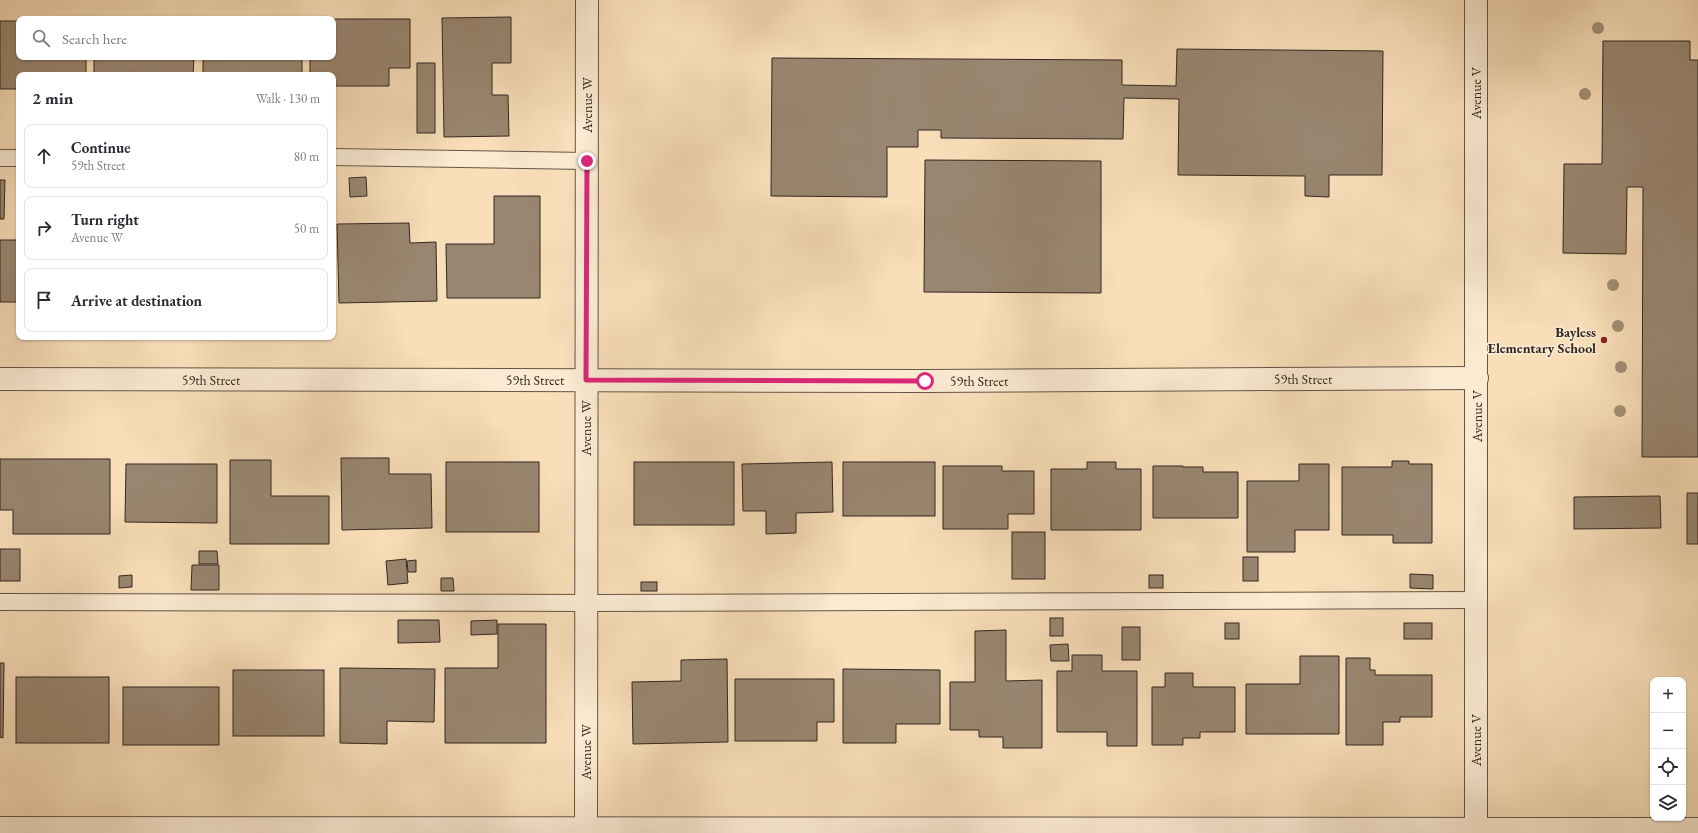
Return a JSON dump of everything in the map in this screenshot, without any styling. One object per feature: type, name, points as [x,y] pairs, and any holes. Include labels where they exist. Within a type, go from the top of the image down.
[{"type":"street","name":"Avenue W","points":[[586,831],[587,0]]},
{"type":"street","name":"Avenue V","points":[[1476,0],[1476,831]]},
{"type":"street","name":"59th Street","points":[[0,379],[933,381],[1477,378]]},
{"type":"street","points":[[0,828],[586,831],[1476,831],[1698,829]]},
{"type":"lane","points":[[336,157],[587,161]]},
{"type":"lane","points":[[0,158],[16,158]]},
{"type":"lane","points":[[0,602],[586,603],[1476,600]]},
{"type":"building","points":[[511,17],[511,63],[492,63],[492,95],[508,95],[509,136],[444,137],[442,18]]},
{"type":"building","points":[[336,19],[410,19],[410,68],[389,68],[389,86],[336,86],[336,72],[310,72],[310,60],[336,60]]},
{"type":"building","points":[[0,21],[16,21],[16,60],[86,60],[86,72],[16,72],[16,89],[0,89]]},
{"type":"building","points":[[1603,41],[1690,41],[1690,60],[1698,60],[1698,457],[1642,457],[1643,187],[1627,187],[1626,254],[1563,253],[1564,164],[1602,164]]},
{"type":"building","points":[[1177,49],[1383,51],[1382,175],[1329,175],[1329,197],[1305,196],[1305,176],[1178,175],[1179,99],[1124,98],[1123,139],[941,138],[941,130],[918,130],[918,147],[887,147],[887,197],[771,196],[772,58],[1122,60],[1122,85],[1176,86]]},
{"type":"building","points":[[94,60],[194,60],[193,72],[94,72]]},
{"type":"building","points":[[203,60],[302,60],[302,72],[203,72]]},
{"type":"building","points":[[417,63],[435,63],[435,133],[417,133]]},
{"type":"building","points":[[925,160],[1101,161],[1101,293],[924,292]]},
{"type":"building","points":[[366,177],[367,196],[350,197],[349,178]]},
{"type":"building","points":[[0,180],[5,180],[4,219],[0,219]]},
{"type":"building","points":[[494,196],[540,196],[540,298],[447,298],[446,244],[494,244]]},
{"type":"building","points":[[409,223],[410,243],[436,242],[437,301],[339,303],[337,224]]},
{"type":"building","points":[[0,240],[16,240],[16,302],[0,302]]},
{"type":"building","points":[[341,458],[389,458],[389,474],[431,474],[432,528],[342,530]]},
{"type":"building","points":[[0,459],[110,459],[110,534],[13,534],[13,510],[0,510]]},
{"type":"building","points":[[230,460],[271,460],[271,496],[329,496],[329,544],[230,544]]},
{"type":"building","points":[[1392,461],[1409,461],[1409,464],[1432,464],[1432,543],[1393,543],[1393,535],[1342,535],[1342,467],[1392,467]]},
{"type":"building","points":[[446,462],[539,462],[539,532],[446,532]]},
{"type":"building","points":[[634,462],[734,462],[734,525],[634,525]]},
{"type":"building","points":[[832,462],[833,512],[796,513],[796,533],[766,534],[766,511],[743,511],[742,464]]},
{"type":"building","points":[[843,462],[935,462],[935,516],[843,516]]},
{"type":"building","points":[[1087,462],[1116,462],[1116,469],[1141,469],[1141,530],[1051,530],[1051,469],[1087,469]]},
{"type":"building","points":[[126,464],[217,464],[217,523],[125,522]]},
{"type":"building","points":[[1299,464],[1329,464],[1329,530],[1295,530],[1295,552],[1247,552],[1247,481],[1299,481]]},
{"type":"building","points":[[943,466],[1002,466],[1002,471],[1034,471],[1034,514],[1008,514],[1008,529],[943,529]]},
{"type":"building","points":[[1153,466],[1203,467],[1203,472],[1238,472],[1238,518],[1153,518]]},
{"type":"building","points":[[1687,493],[1698,493],[1698,544],[1687,544]]},
{"type":"building","points":[[1660,496],[1661,528],[1574,529],[1574,497]]},
{"type":"building","points":[[1012,532],[1045,532],[1045,579],[1012,579]]},
{"type":"building","points":[[0,549],[20,549],[20,581],[0,581]]},
{"type":"building","points":[[199,551],[217,551],[218,564],[199,564]]},
{"type":"building","points":[[1243,557],[1258,557],[1258,581],[1243,581]]},
{"type":"building","points":[[406,559],[408,583],[388,585],[386,561]]},
{"type":"building","points":[[416,560],[416,572],[408,572],[407,561]]},
{"type":"building","points":[[192,565],[219,565],[219,590],[191,590]]},
{"type":"building","points":[[1410,574],[1433,575],[1433,589],[1410,588]]},
{"type":"building","points":[[132,575],[132,587],[119,588],[119,576]]},
{"type":"building","points":[[1149,575],[1163,575],[1163,588],[1149,588]]},
{"type":"building","points":[[441,578],[453,578],[454,591],[441,591]]},
{"type":"building","points":[[641,582],[657,582],[657,591],[641,591]]},
{"type":"building","points":[[1050,618],[1063,618],[1063,636],[1050,636]]},
{"type":"building","points":[[398,620],[439,620],[440,642],[398,643]]},
{"type":"building","points":[[497,620],[497,634],[471,635],[471,621]]},
{"type":"building","points":[[1225,623],[1239,623],[1239,639],[1225,639]]},
{"type":"building","points":[[1404,623],[1432,623],[1432,639],[1404,639]]},
{"type":"building","points":[[498,624],[546,624],[546,743],[445,743],[445,668],[498,668]]},
{"type":"building","points":[[1122,627],[1140,627],[1140,660],[1122,660]]},
{"type":"building","points":[[1006,630],[1006,681],[1042,680],[1042,748],[1003,748],[1003,737],[979,737],[979,730],[950,730],[950,682],[975,682],[975,631]]},
{"type":"building","points":[[1068,644],[1069,661],[1051,661],[1050,645]]},
{"type":"building","points":[[1072,655],[1102,655],[1102,671],[1137,671],[1137,746],[1107,746],[1107,732],[1057,732],[1057,671],[1072,671]]},
{"type":"building","points":[[1300,656],[1339,656],[1339,734],[1246,734],[1246,684],[1300,684]]},
{"type":"building","points":[[1346,658],[1370,658],[1370,670],[1375,670],[1375,675],[1432,675],[1432,717],[1400,717],[1400,722],[1383,722],[1383,745],[1346,745]]},
{"type":"building","points":[[727,659],[728,742],[633,744],[632,682],[681,681],[681,660]]},
{"type":"building","points":[[0,663],[4,663],[3,738],[0,737]]},
{"type":"building","points":[[340,668],[435,669],[434,722],[387,721],[387,744],[340,743]]},
{"type":"building","points":[[843,669],[940,670],[940,724],[896,724],[896,743],[843,743]]},
{"type":"building","points":[[233,670],[324,670],[324,736],[233,736]]},
{"type":"building","points":[[1165,673],[1193,673],[1193,687],[1235,687],[1235,732],[1200,732],[1200,738],[1183,738],[1183,745],[1152,745],[1152,687],[1165,687]]},
{"type":"building","points":[[16,677],[109,677],[109,743],[16,743]]},
{"type":"building","points":[[735,679],[834,679],[834,722],[817,722],[817,741],[735,741]]},
{"type":"building","points":[[123,687],[219,687],[219,745],[123,745]]},
{"type":"place","name":"Bayless Elementary School","points":[[1604,340]]},
{"type":"route","points":[[587,161],[586,380],[925,381]]}]
